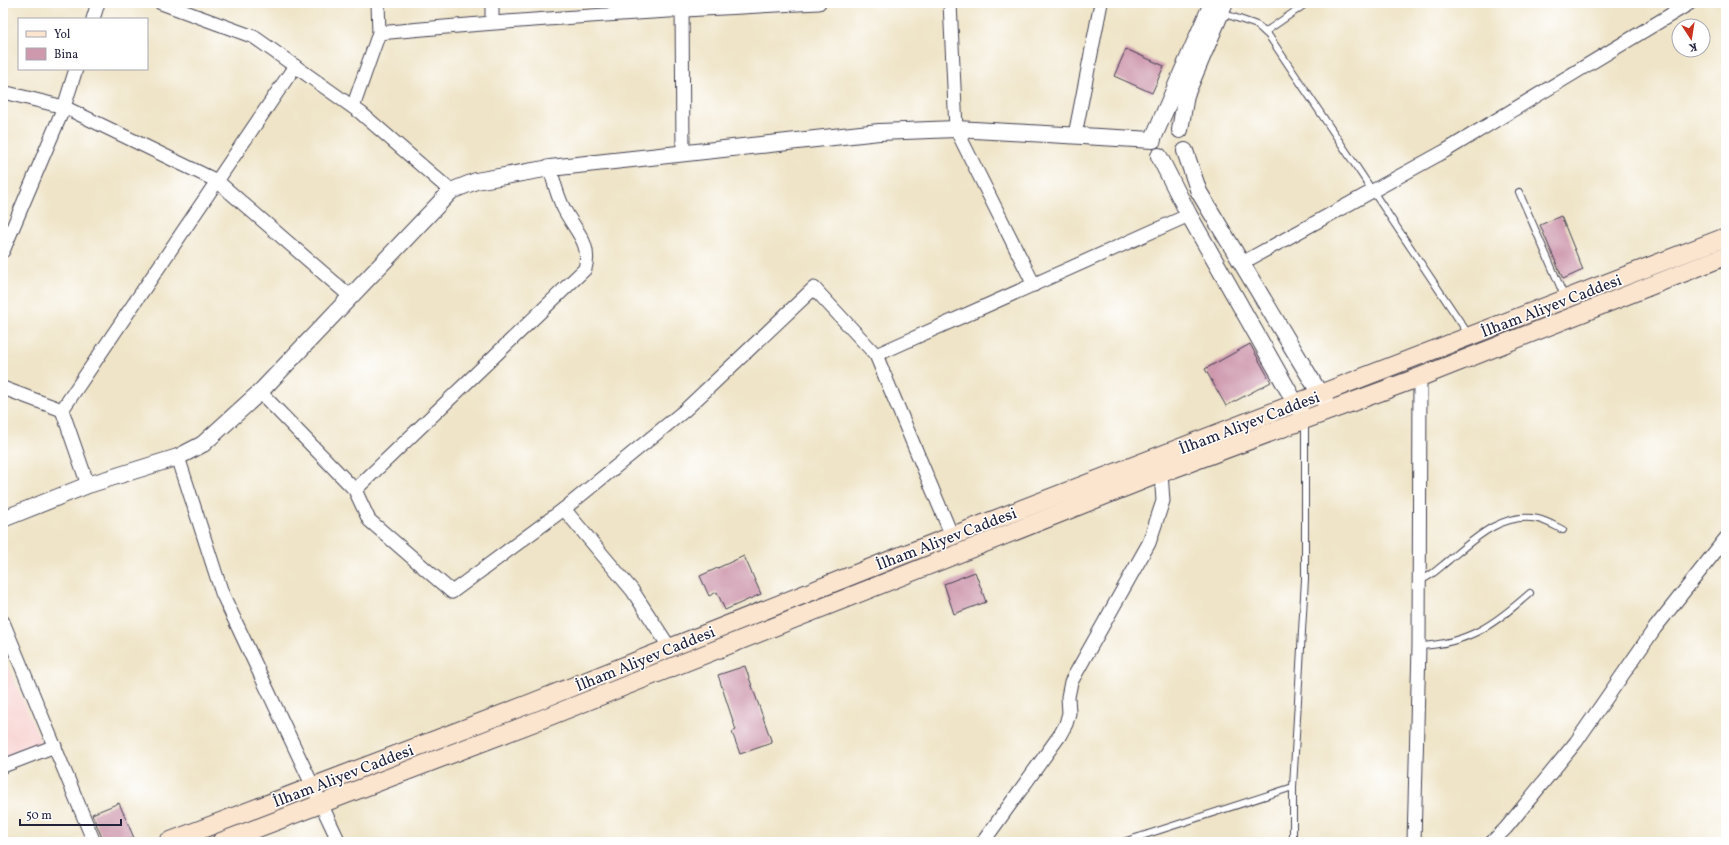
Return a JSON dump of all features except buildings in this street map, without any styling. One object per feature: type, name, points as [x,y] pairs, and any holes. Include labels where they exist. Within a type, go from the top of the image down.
[{"type":"main road","name":"İlham Aliyev Caddesi","points":[[168,842],[522,707],[952,536],[1325,402],[1470,337],[1726,237]]},
{"type":"main road","name":"İlham Aliyev Caddesi","points":[[1325,402],[1420,376],[1726,256]]},
{"type":"main road","name":"İlham Aliyev Caddesi","points":[[221,842],[532,723],[1161,473],[1300,411]]},
{"type":"street","points":[[93,18],[98,3]]},
{"type":"street","points":[[161,3],[254,37],[353,108],[451,191]]},
{"type":"street","points":[[353,108],[379,33],[378,3]]},
{"type":"street","points":[[492,3],[492,22]]},
{"type":"street","points":[[379,33],[682,6],[819,3]]},
{"type":"street","points":[[950,3],[956,129],[1034,285]]},
{"type":"street","points":[[1075,135],[1101,3]]},
{"type":"street","points":[[1242,264],[1445,151],[1690,3]]},
{"type":"street","points":[[682,6],[683,153]]},
{"type":"street","points":[[1180,130],[1186,96],[1219,6]]},
{"type":"street","points":[[1219,6],[1154,137],[1153,146],[1189,215],[1300,411]]},
{"type":"street","points":[[62,410],[295,66]]},
{"type":"street","points":[[3,251],[64,107],[76,70]]},
{"type":"street","points":[[3,92],[64,107],[217,181],[350,297]]},
{"type":"street","points":[[3,519],[88,485],[178,457],[203,444],[260,392],[451,191],[476,181],[550,168],[879,132],[956,129],[1154,137],[1164,127],[1175,127],[1180,130],[1186,138],[1185,151],[1199,192],[1325,402]]},
{"type":"street","points":[[1159,156],[1173,160],[1178,158],[1185,151]]},
{"type":"street","points":[[355,490],[585,268],[588,258],[587,246],[559,200],[550,168]]},
{"type":"street","points":[[876,355],[1189,215]]},
{"type":"street","points":[[260,392],[355,490],[369,520],[452,592],[564,509],[684,411],[814,288],[876,355],[952,536]]},
{"type":"street","points":[[1414,842],[1419,646],[1418,581],[1420,376]]},
{"type":"street","points":[[3,388],[62,410]]},
{"type":"street","points":[[62,410],[88,485]]},
{"type":"street","points":[[178,457],[222,593],[339,842]]},
{"type":"street","points":[[983,842],[1035,771],[1066,724],[1069,713],[1068,697],[1071,682],[1149,543],[1161,512],[1163,495],[1161,473]]},
{"type":"street","points":[[564,509],[632,590],[670,648]]},
{"type":"street","points":[[1492,842],[1506,828],[1576,742],[1655,628],[1726,538]]},
{"type":"street","points":[[3,622],[94,842]]},
{"type":"street","points":[[3,766],[54,746]]},
{"type":"lane","points":[[1265,32],[1307,3]]},
{"type":"lane","points":[[1219,6],[1257,25],[1265,32],[1470,337]]},
{"type":"lane","points":[[1519,192],[1566,300]]},
{"type":"lane","points":[[1293,842],[1293,787],[1306,579],[1300,411]]},
{"type":"lane","points":[[1418,581],[1431,575],[1475,538],[1505,521],[1520,518],[1536,518],[1563,530]]},
{"type":"lane","points":[[1419,646],[1442,644],[1472,635],[1493,624],[1530,593]]},
{"type":"lane","points":[[1123,842],[1293,787]]},
{"type":"shaded area","points":[[3,654],[42,745],[3,760]]}]
